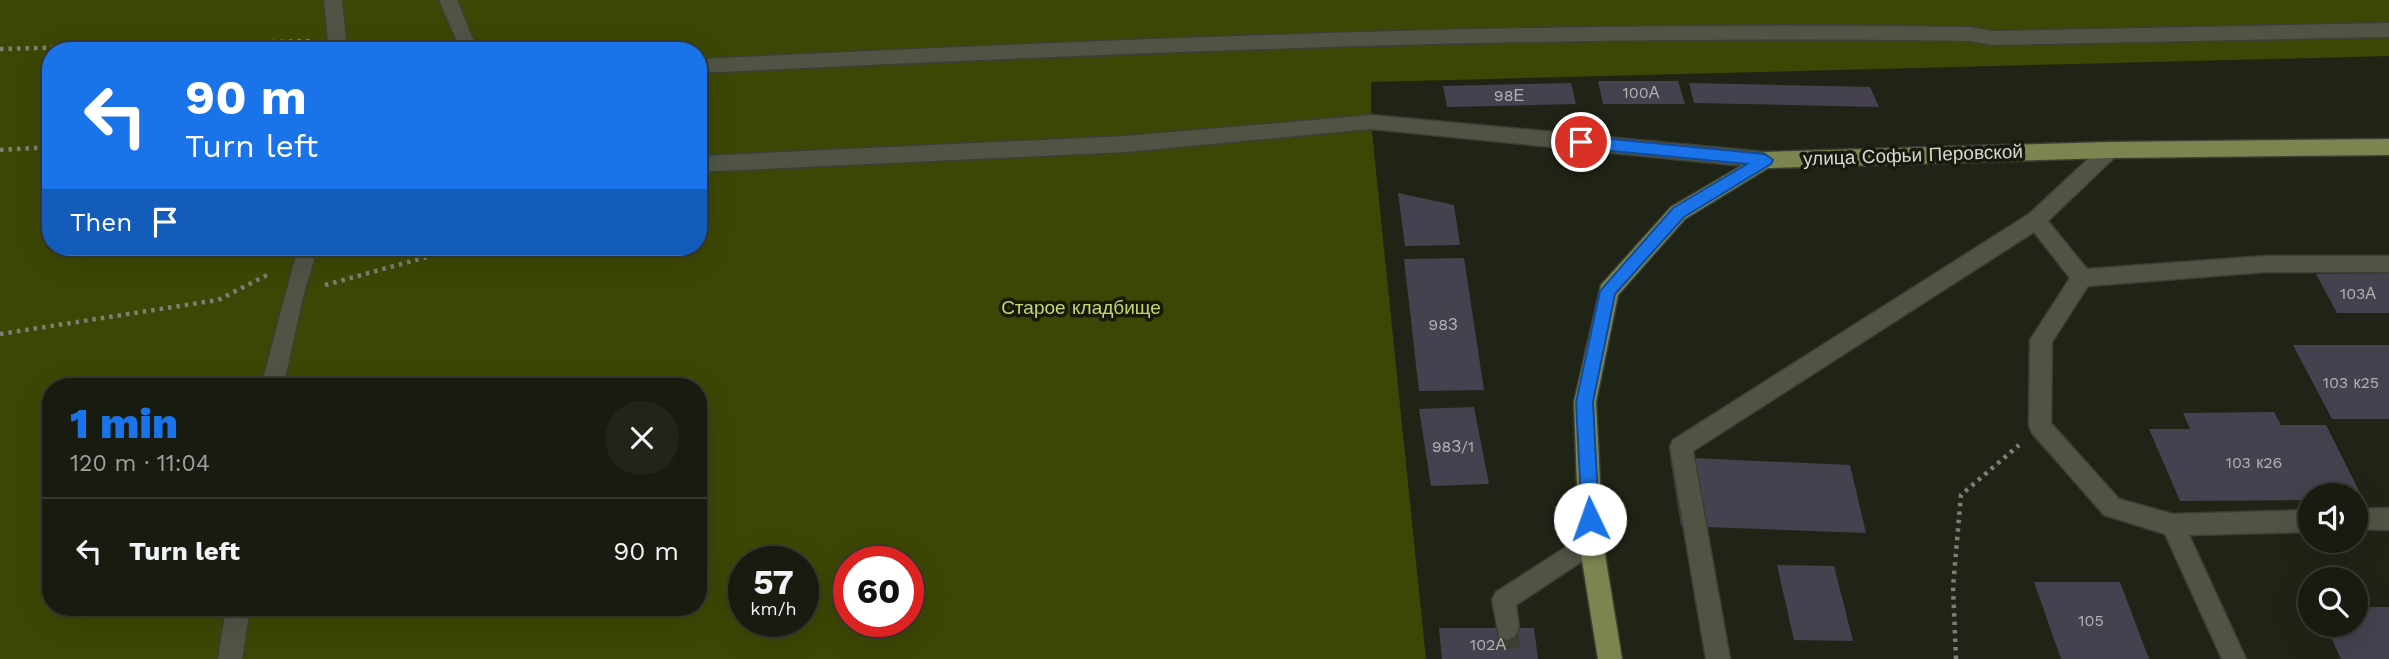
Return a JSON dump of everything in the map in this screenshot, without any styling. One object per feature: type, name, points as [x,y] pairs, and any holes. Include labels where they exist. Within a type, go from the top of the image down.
[{"type":"main road","name":"улица Софьи Перовской","points":[[1610,659],[1591,542],[1584,402],[1608,291],[1678,213],[1765,160],[2110,150],[2389,147]]},
{"type":"lane","points":[[333,0],[337,42]]},
{"type":"lane","points":[[449,0],[466,42]]},
{"type":"lane","points":[[707,66],[1265,39],[1791,29],[1971,34],[1992,38],[2389,30]]},
{"type":"lane","points":[[707,164],[1126,144],[1371,122],[1765,160]]},
{"type":"lane","points":[[1718,659],[1681,447],[2036,220],[2110,150]]},
{"type":"lane","points":[[2036,220],[2082,278]]},
{"type":"lane","points":[[274,378],[305,256]]},
{"type":"lane","points":[[2082,278],[2266,264],[2389,264]]},
{"type":"lane","points":[[2082,278],[2041,340],[2040,426],[2112,508],[2173,524],[2298,521]]},
{"type":"lane","points":[[2368,519],[2389,519]]},
{"type":"lane","points":[[2173,524],[2234,659]]},
{"type":"lane","points":[[1507,628],[1504,600],[1591,542]]},
{"type":"lane","points":[[230,659],[237,616]]},
{"type":"path","points":[[0,50],[42,49]]},
{"type":"path","points":[[0,150],[42,148]]},
{"type":"path","points":[[0,334],[218,300],[298,256]]},
{"type":"path","points":[[294,293],[430,256]]},
{"type":"path","points":[[1956,659],[1953,587],[1961,495],[2040,426]]},
{"type":"green space","name":"Старое кладбище","points":[[0,0],[2389,0],[2389,56],[1371,82],[1371,122],[1426,659],[0,659]]},
{"type":"building","points":[[1598,81],[1678,81],[1685,104],[1603,104]]},
{"type":"building","points":[[1571,83],[1576,104],[1447,107],[1443,86]]},
{"type":"building","points":[[1689,83],[1870,87],[1879,107],[1694,103]]},
{"type":"building","points":[[1398,193],[1454,205],[1460,245],[1405,246]]},
{"type":"building","points":[[1464,258],[1484,390],[1419,391],[1404,259]]},
{"type":"building","points":[[2389,273],[2389,313],[2337,313],[2316,274]]},
{"type":"building","points":[[2293,345],[2389,345],[2389,419],[2332,419]]},
{"type":"building","points":[[1474,407],[1489,484],[1431,486],[1419,409]]},
{"type":"building","points":[[2274,412],[2281,425],[2326,425],[2355,483],[2298,483],[2298,500],[2180,501],[2149,429],[2190,429],[2183,413]]},
{"type":"building","points":[[1670,457],[1850,465],[1866,533],[1681,526]]},
{"type":"building","points":[[1777,565],[1834,566],[1853,641],[1794,640]]},
{"type":"building","points":[[2034,582],[2120,582],[2149,659],[2061,659]]},
{"type":"building","points":[[2368,607],[2389,607],[2389,659],[2341,659],[2331,637],[2368,637]]},
{"type":"building","points":[[1439,628],[1534,628],[1538,659],[1442,659]]},
{"type":"tunnel","points":[[1507,628],[1511,659]]},
{"type":"route","points":[[1581,142],[1765,160],[1678,213],[1608,291],[1584,402],[1590,519]]}]
